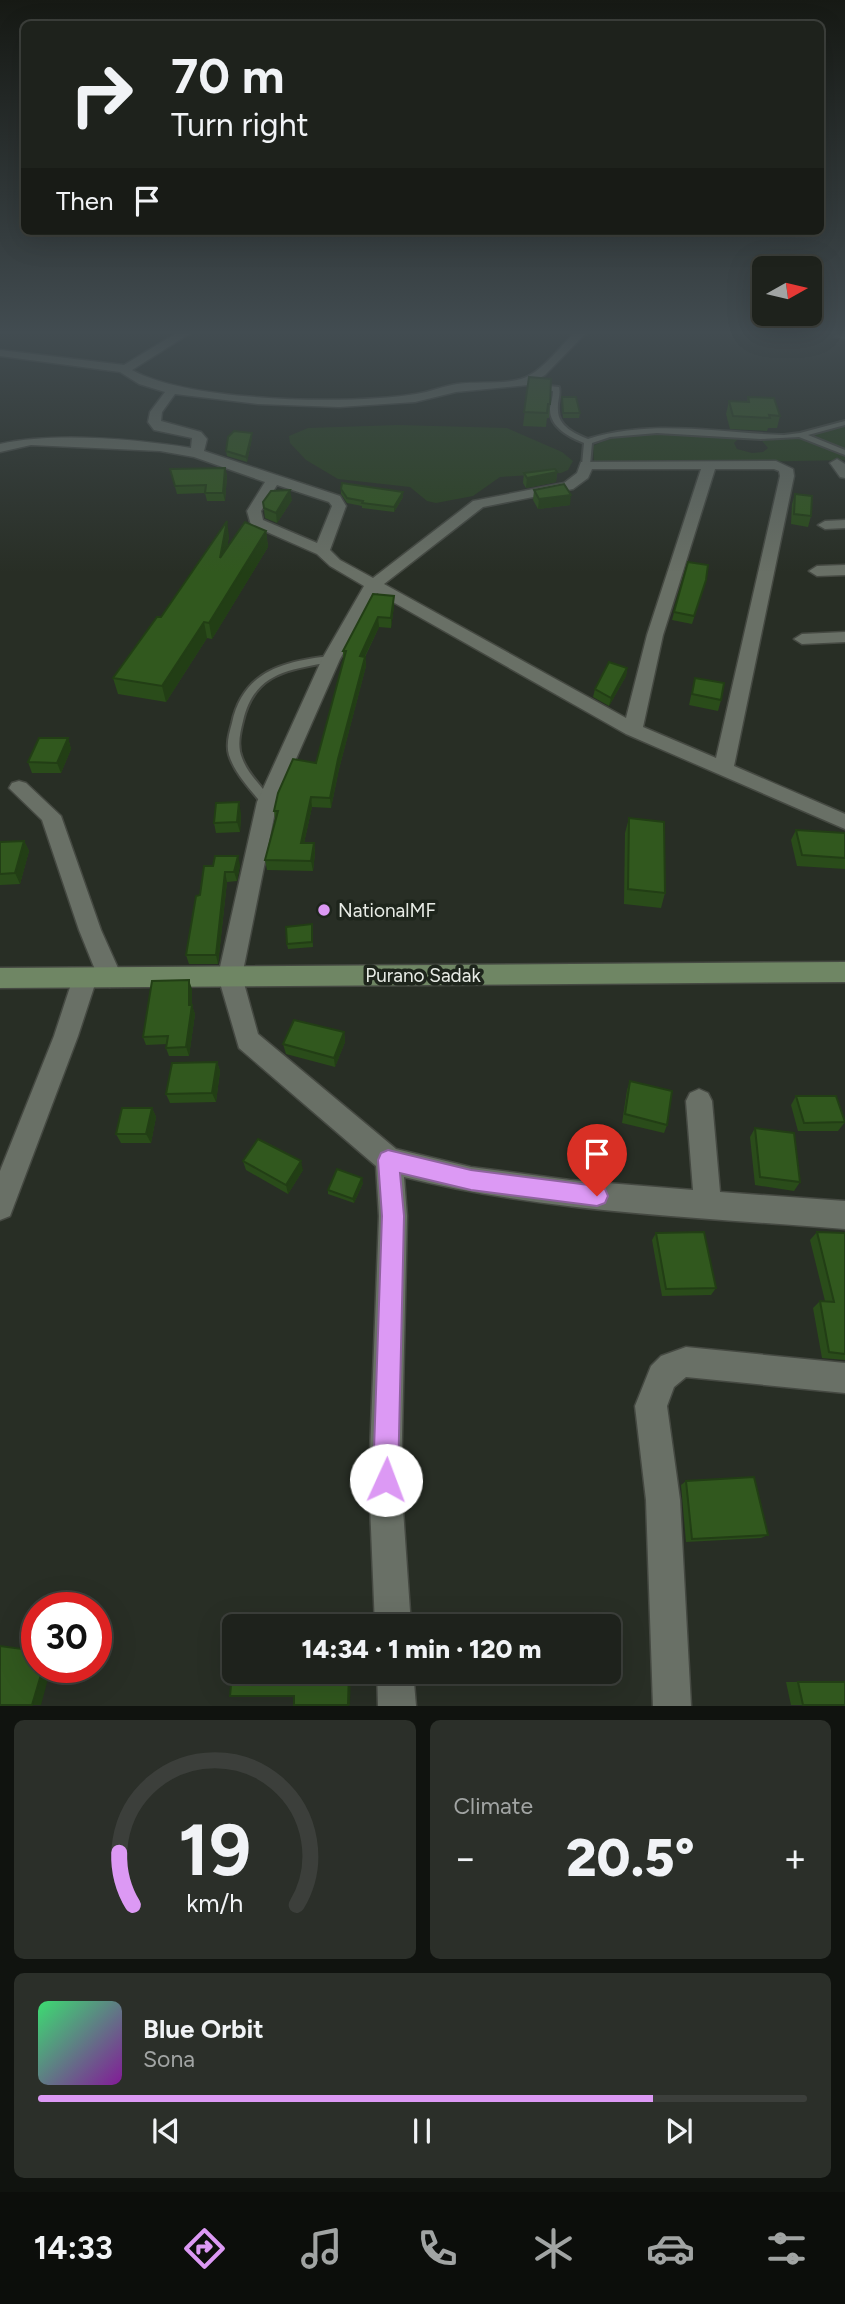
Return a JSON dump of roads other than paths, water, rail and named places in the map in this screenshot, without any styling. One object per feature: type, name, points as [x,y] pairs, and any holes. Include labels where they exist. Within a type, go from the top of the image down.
[{"type":"main road","name":"Purano Sadak","points":[[0,978],[845,972]]},
{"type":"street","points":[[156,414],[154,422],[159,427],[196,435],[200,439],[197,453]]},
{"type":"street","points":[[0,448],[31,441],[134,445],[197,453],[328,496],[339,503],[321,551]]},
{"type":"street","points":[[723,770],[787,476],[786,468],[776,465],[586,465],[583,475],[568,486],[478,504],[373,585],[331,659],[267,802],[230,976],[248,1040],[388,1160],[471,1180],[570,1194],[845,1215]]},
{"type":"street","points":[[633,730],[656,635],[709,467]]},
{"type":"street","points":[[273,480],[254,511],[256,523],[321,551],[373,585],[633,730],[845,822]]},
{"type":"street","points":[[825,525],[845,524]]},
{"type":"street","points":[[817,571],[845,570]]},
{"type":"street","points":[[802,639],[845,637]]},
{"type":"street","points":[[0,1206],[66,1036],[98,977],[90,930],[51,816],[19,788]]},
{"type":"street","points":[[699,1101],[708,1206]]},
{"type":"street","points":[[388,1160],[393,1216],[386,1480],[392,1614]]},
{"type":"street","points":[[672,1706],[663,1500],[651,1406],[662,1377],[672,1367],[686,1362],[845,1378]]},
{"type":"street","points":[[396,1684],[397,1706]]},
{"type":"lane","points":[[554,414],[557,422],[573,436],[588,442],[603,435],[647,429],[734,436],[800,435],[845,423]]},
{"type":"lane","points":[[800,435],[842,463]]},
{"type":"lane","points":[[586,465],[588,442]]},
{"type":"lane","points":[[267,802],[233,751],[239,711],[264,676],[308,661],[331,659]]},
{"type":"place","name":"NationalMF","points":[[324,910]]}]
